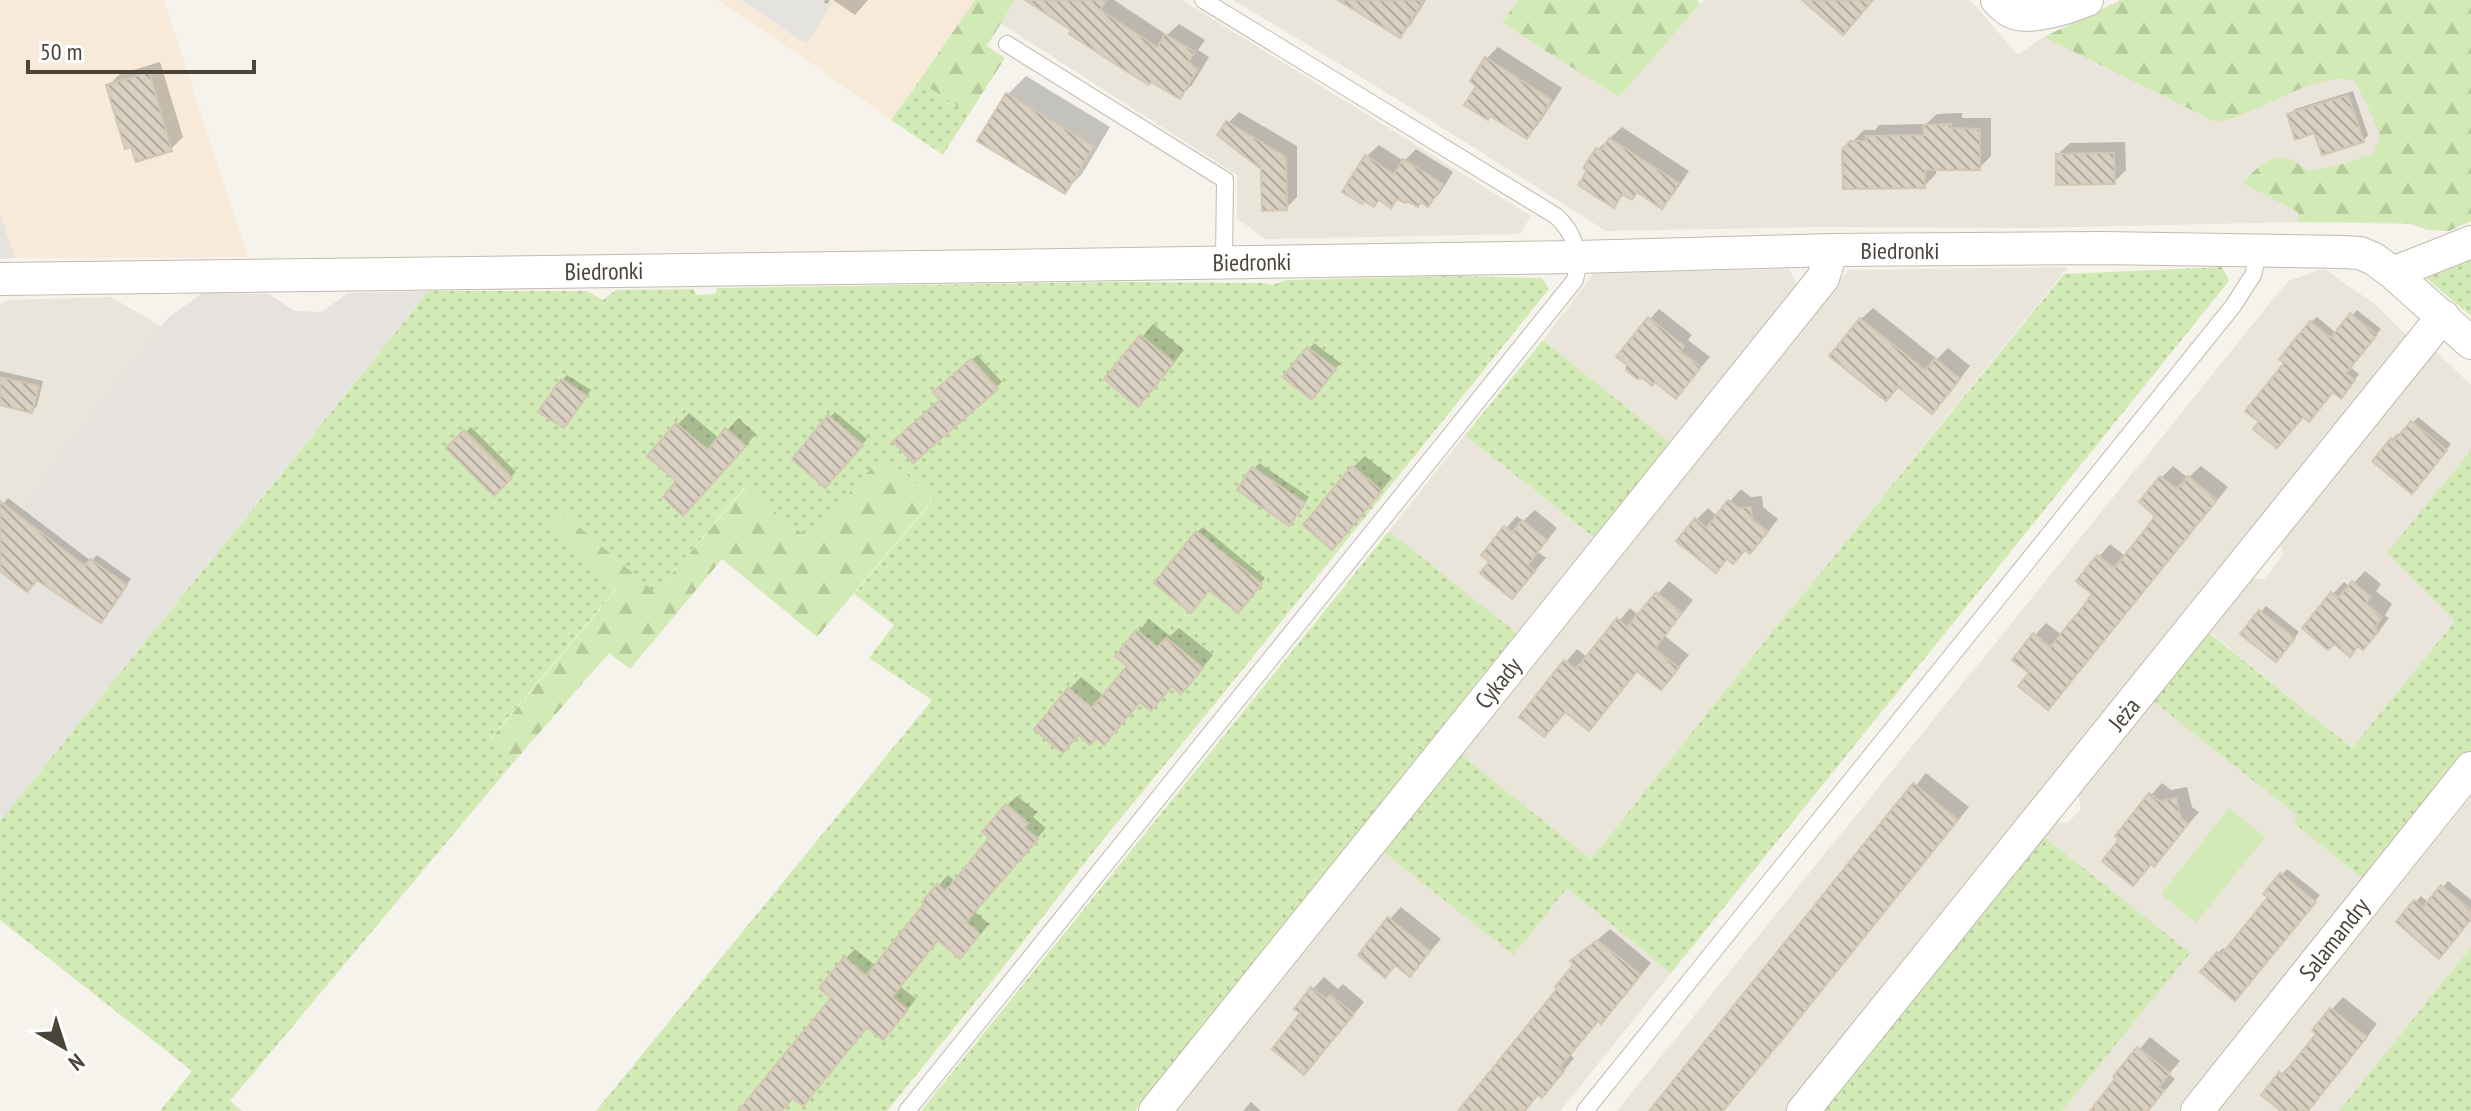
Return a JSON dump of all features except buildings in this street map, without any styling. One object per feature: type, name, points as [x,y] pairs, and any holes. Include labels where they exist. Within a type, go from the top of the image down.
[{"type":"street","points":[[1997,0],[2013,13],[2024,15],[2087,0]]},
{"type":"street","points":[[2393,273],[2471,242]]},
{"type":"street","name":"Biedronki","points":[[0,279],[1577,257],[1832,250],[2259,250],[2360,253],[2374,259],[2471,343]]},
{"type":"street","name":"Cykady","points":[[1155,1111],[1823,278],[1832,250]]},
{"type":"street","name":"Jeża","points":[[1803,1111],[2443,316]]},
{"type":"street","name":"Salamandry","points":[[2197,1111],[2471,768]]},
{"type":"lane","points":[[907,1111],[1575,280],[1578,270],[1571,232],[1556,216],[1203,0]]},
{"type":"lane","points":[[1007,44],[1225,180],[1224,262]]},
{"type":"lane","points":[[1585,1111],[2233,306],[2253,275],[2259,250]]},
{"type":"path","points":[[825,0],[831,4]]},
{"type":"shaded area","points":[[0,0],[164,0],[248,257],[15,258],[0,214]]},
{"type":"shaded area","points":[[717,0],[975,0],[891,120]]},
{"type":"shaded area","points":[[741,0],[829,0],[833,2],[806,44]]},
{"type":"shaded area","points":[[1015,0],[1182,0],[1531,216],[1520,234],[1265,239],[1237,218],[1237,175],[1000,23]]},
{"type":"shaded area","points":[[1233,0],[1518,0],[1502,23],[1619,96],[1704,0],[1970,0],[2018,55],[2044,37],[2121,0],[2346,0],[2411,224],[2298,222],[2031,228],[1819,227],[1606,231]]},
{"type":"shaded area","points":[[0,214],[15,258],[0,259]]},
{"type":"shaded area","points":[[2068,267],[1591,859],[1459,753],[1848,270]]},
{"type":"shaded area","points":[[1789,269],[1798,288],[1673,445],[1543,340],[1594,273]]},
{"type":"shaded area","points":[[2324,269],[2376,305],[2408,337],[1789,1111],[1617,1111],[2288,281]]},
{"type":"shaded area","points":[[429,291],[0,821],[0,551],[25,520],[23,510],[59,456],[168,318],[202,293],[269,294],[294,311],[322,312],[348,293]]},
{"type":"shaded area","points":[[111,297],[162,327],[59,456],[25,520],[0,551],[0,304],[8,300]]},
{"type":"shaded area","points":[[2429,345],[2471,385],[2471,450],[2388,553],[2455,621],[2352,748],[2210,632],[2253,579],[2264,579],[2283,555],[2280,543],[2324,490],[2327,481]]},
{"type":"shaded area","points":[[1465,435],[1596,539],[1519,635],[1389,531]]},
{"type":"shaded area","points":[[2153,701],[2299,816],[2295,823],[2366,881],[2179,1111],[2062,1111],[2189,953],[2043,836],[2053,823],[2068,823],[2081,808],[2078,793]]},
{"type":"shaded area","points":[[2471,796],[2471,947],[2339,1111],[2218,1111]]},
{"type":"shaded area","points":[[1382,851],[1514,954],[1567,888],[1671,973],[1560,1111],[1170,1111]]},
{"type":"green space","points":[[975,0],[1015,0],[987,46],[1005,58],[969,114],[919,81]]},
{"type":"green space","points":[[1518,0],[1697,0],[1700,4],[1619,97],[1502,23]]},
{"type":"green space","points":[[2121,0],[2471,0],[2471,221],[2449,231],[2384,222],[2298,222],[2298,212],[2243,183],[2259,167],[2278,158],[2292,160],[2315,170],[2373,154],[2380,136],[2353,80],[2320,82],[2216,122],[2044,37]]},
{"type":"green space","points":[[919,81],[969,114],[943,155],[891,120]]},
{"type":"green space","points":[[2471,257],[2471,316],[2425,277]]},
{"type":"green space","points":[[2222,267],[2229,281],[1671,973],[1567,888],[1514,955],[1382,851],[1459,753],[1591,859],[2064,274]]},
{"type":"green space","points":[[1454,276],[1542,278],[1549,289],[887,1111],[596,1111],[932,700],[869,658],[894,625],[854,594],[934,499],[809,540],[744,488],[656,593],[562,514],[551,528],[617,588],[489,740],[513,763],[230,1101],[242,1111],[160,1111],[192,1071],[0,920],[0,821],[429,291],[587,291],[603,300],[616,290],[693,289],[697,295],[715,294],[717,288],[1127,282],[1272,285],[1287,280]]},
{"type":"green space","points":[[1543,340],[1673,445],[1596,539],[1465,435]]},
{"type":"green space","points":[[2471,450],[2471,752],[2366,881],[2294,823],[2298,816],[2148,697],[2202,627],[2352,748],[2455,621],[2387,553]]},
{"type":"green space","points":[[883,455],[934,498],[817,637],[722,559],[630,669],[609,653],[513,763],[489,741],[617,589],[550,527],[563,513],[656,593],[745,488],[809,539]]},
{"type":"green space","points":[[1389,531],[1519,635],[1135,1111],[921,1111]]},
{"type":"green space","points":[[2229,808],[2265,837],[2196,923],[2161,894]]},
{"type":"green space","points":[[2043,836],[2190,953],[2062,1111],[1812,1111]]},
{"type":"green space","points":[[2471,947],[2471,1111],[2339,1111]]}]
